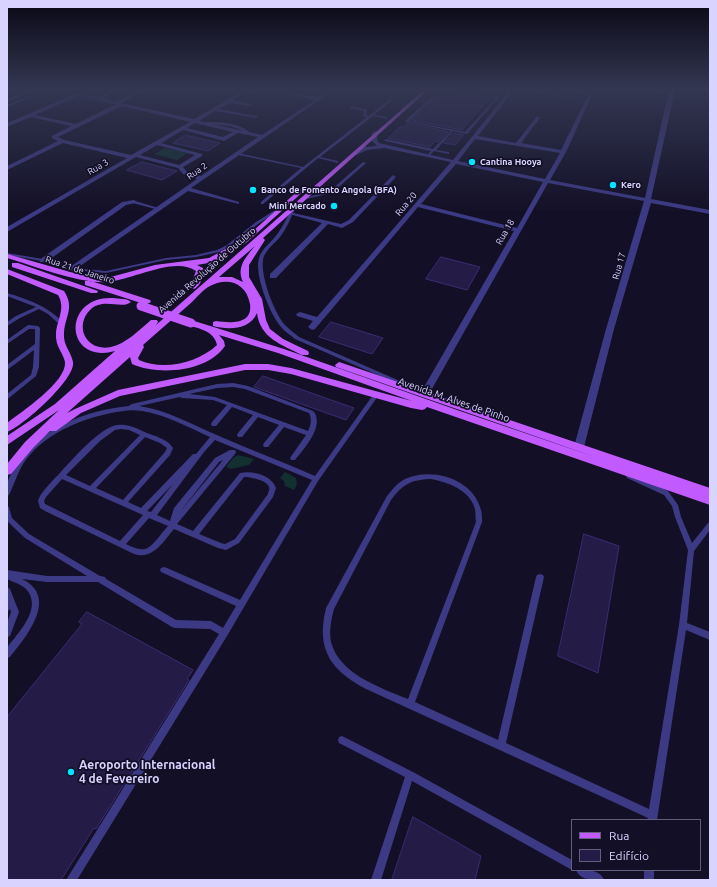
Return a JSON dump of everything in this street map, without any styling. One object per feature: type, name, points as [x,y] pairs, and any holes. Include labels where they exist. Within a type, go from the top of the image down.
[{"type":"main road","name":"Avenida Revolução de Outubro","points":[[7,472],[29,445],[143,336],[197,288],[286,204],[371,131]]},
{"type":"main road","name":"Avenida Revolução de Outubro","points":[[197,288],[268,231],[354,154],[375,133]]},
{"type":"main road","points":[[268,231],[247,261],[243,275],[258,299],[261,308],[262,323],[267,330],[276,338],[305,353]]},
{"type":"main road","points":[[7,255],[80,277],[107,280],[155,267],[212,260],[248,239]]},
{"type":"main road","name":"Rua 21 de Janeiro","points":[[7,255],[130,300]]},
{"type":"main road","name":"Rua 21 de Janeiro","points":[[7,262],[144,304],[193,321]]},
{"type":"main road","points":[[143,336],[124,345],[103,351],[95,350],[87,346],[81,332],[80,318],[86,309],[99,302],[130,300],[125,286],[131,277],[144,271],[156,268],[187,265],[194,266],[200,270],[197,288]]},
{"type":"main road","points":[[7,270],[61,293],[67,306],[61,323],[60,343],[69,362],[66,377],[52,391],[7,428]]},
{"type":"main road","points":[[143,336],[134,358],[135,362],[148,368],[171,367],[208,358],[217,352],[221,346],[213,327],[231,326],[246,322],[252,316],[254,304],[246,289],[238,282],[232,279],[219,279],[197,288]]},
{"type":"main road","name":"Avenida M. Alves de Pinho","points":[[193,321],[305,353],[710,492]]},
{"type":"main road","name":"Avenida M. Alves de Pinho","points":[[213,327],[457,414],[710,500]]},
{"type":"main road","name":"Avenida Revolução de Outubro","points":[[7,441],[58,406],[143,336]]},
{"type":"main road","points":[[29,445],[78,411],[112,395],[133,389],[262,365],[298,372],[375,396],[457,414]]},
{"type":"street","points":[[65,131],[54,137],[62,142],[180,167],[184,173],[202,178]]},
{"type":"street","name":"Rua 3","points":[[7,230],[176,131]]},
{"type":"street","points":[[195,131],[224,139],[237,131]]},
{"type":"street","points":[[240,131],[263,137]]},
{"type":"street","name":"Rua 2","points":[[74,269],[202,178],[271,131]]},
{"type":"street","name":"Rua 20","points":[[312,328],[479,131]]},
{"type":"street","points":[[518,144],[527,131]]},
{"type":"street","name":"Rua 18","points":[[425,394],[546,181],[572,131]]},
{"type":"street","name":"Rua 17","points":[[579,447],[610,329],[648,200],[663,131]]},
{"type":"street","points":[[375,133],[374,140],[377,144],[395,149]]},
{"type":"street","points":[[474,137],[562,152]]},
{"type":"street","points":[[7,168],[62,142]]},
{"type":"street","points":[[157,143],[199,153],[199,156],[180,167]]},
{"type":"street","points":[[354,154],[370,147],[380,146],[546,181],[710,212]]},
{"type":"street","points":[[293,209],[327,222],[342,226],[349,224],[393,177]]},
{"type":"street","points":[[187,189],[237,203]]},
{"type":"street","points":[[42,260],[124,204],[134,202]]},
{"type":"street","points":[[417,205],[518,230]]},
{"type":"street","points":[[273,276],[327,222]]},
{"type":"street","points":[[300,314],[319,320]]},
{"type":"lane","points":[[262,203],[351,131]]},
{"type":"lane","points":[[428,156],[452,131]]},
{"type":"lane","points":[[386,140],[448,153]]},
{"type":"lane","points":[[239,154],[304,168]]},
{"type":"lane","points":[[318,157],[337,162]]},
{"type":"lane","points":[[302,199],[331,192],[364,163]]},
{"type":"lane","points":[[134,202],[160,208]]},
{"type":"lane","points":[[7,255],[42,260],[74,269],[106,272],[166,259],[209,254],[228,246],[264,218],[286,204]]},
{"type":"lane","points":[[293,209],[281,232],[261,259],[260,266],[264,285],[282,325],[297,338],[309,344],[336,354],[425,394]]},
{"type":"lane","points":[[7,294],[23,299],[51,314],[61,323]]},
{"type":"lane","points":[[7,301],[13,296]]},
{"type":"lane","points":[[7,324],[38,308]]},
{"type":"lane","points":[[7,342],[24,330],[33,326],[38,328],[36,367],[33,376],[7,397]]},
{"type":"lane","points":[[7,368],[37,344]]},
{"type":"lane","points":[[7,472],[54,432],[74,421],[217,386],[232,385],[246,387],[311,412],[315,420],[310,434],[294,458]]},
{"type":"lane","points":[[174,396],[214,398],[310,434]]},
{"type":"lane","points":[[71,880],[242,604],[316,478],[375,396]]},
{"type":"lane","points":[[214,424],[231,404]]},
{"type":"lane","points":[[121,409],[142,408],[164,414],[214,437],[235,449],[316,478]]},
{"type":"lane","points":[[240,435],[257,414]]},
{"type":"lane","points":[[266,445],[282,424]]},
{"type":"lane","points":[[124,503],[168,453],[170,448],[167,444],[144,434],[128,428],[120,427],[105,432],[44,495],[41,501],[42,506],[136,552],[147,552],[156,545],[235,449]]},
{"type":"lane","points":[[91,489],[144,434]]},
{"type":"lane","points":[[122,544],[214,437]]},
{"type":"lane","points":[[148,514],[189,462],[202,450]]},
{"type":"lane","points":[[7,493],[11,480],[20,462]]},
{"type":"lane","points":[[605,464],[666,493],[675,505],[678,517],[692,550]]},
{"type":"lane","points":[[62,476],[220,546],[226,547],[237,541],[270,496],[272,486],[268,482],[251,475],[242,475],[195,534]]},
{"type":"lane","points":[[410,704],[479,521],[477,508],[470,496],[460,486],[447,479],[433,476],[420,476],[407,481],[396,488],[389,498],[330,608],[326,625],[327,642],[334,659],[346,673],[410,704],[652,817],[683,625],[692,550],[710,525]]},
{"type":"lane","points":[[7,509],[9,519],[28,536],[175,624],[211,625],[224,633]]},
{"type":"lane","points":[[164,570],[242,604]]},
{"type":"lane","points":[[7,574],[47,579],[102,579]]},
{"type":"lane","points":[[7,574],[28,586],[35,595],[35,609],[30,625],[7,654]]},
{"type":"lane","points":[[501,746],[540,577]]},
{"type":"lane","points":[[7,608],[8,594]]},
{"type":"lane","points":[[7,633],[14,612],[8,594]]},
{"type":"lane","points":[[683,625],[710,636]]},
{"type":"lane","points":[[342,740],[410,775],[571,864]]},
{"type":"lane","points":[[376,880],[410,775]]},
{"type":"lane","points":[[583,871],[599,880]]},
{"type":"green space","points":[[165,148],[188,153],[177,160],[154,154]]},
{"type":"green space","points":[[238,455],[254,459],[249,465],[231,469],[226,467],[233,458]]},
{"type":"green space","points":[[285,472],[296,478],[297,484],[294,490],[285,486],[284,481],[280,478]]},
{"type":"building","points":[[395,131],[448,132],[438,142],[435,141],[430,147],[388,138]]},
{"type":"building","points":[[454,133],[464,135],[455,145],[444,143]]},
{"type":"building","points":[[185,135],[220,143],[208,151],[173,143]]},
{"type":"building","points":[[142,162],[177,171],[162,180],[127,170]]},
{"type":"building","points":[[441,257],[480,267],[467,290],[426,279]]},
{"type":"building","points":[[331,322],[383,338],[372,354],[319,337]]},
{"type":"building","points":[[263,376],[354,408],[346,420],[254,387]]},
{"type":"building","points":[[584,534],[619,546],[598,673],[558,656]]},
{"type":"building","name":"Aeroporto Internacional 4 de Fevereiro","points":[[87,612],[193,670],[187,679],[189,680],[96,829],[94,828],[61,880],[7,880],[7,717],[82,624],[79,622]]},
{"type":"building","points":[[413,817],[481,856],[475,880],[392,880]]},
{"type":"place","name":"Cantina Hooya","points":[[472,162]]},
{"type":"place","name":"Kero","points":[[613,185]]},
{"type":"place","name":"Banco de Fomento Angola (BFA)","points":[[253,190]]},
{"type":"place","name":"Mini Mercado","points":[[334,206]]},
{"type":"place","name":"Aeroporto Internacional 4 de Fevereiro","points":[[71,772]]}]
